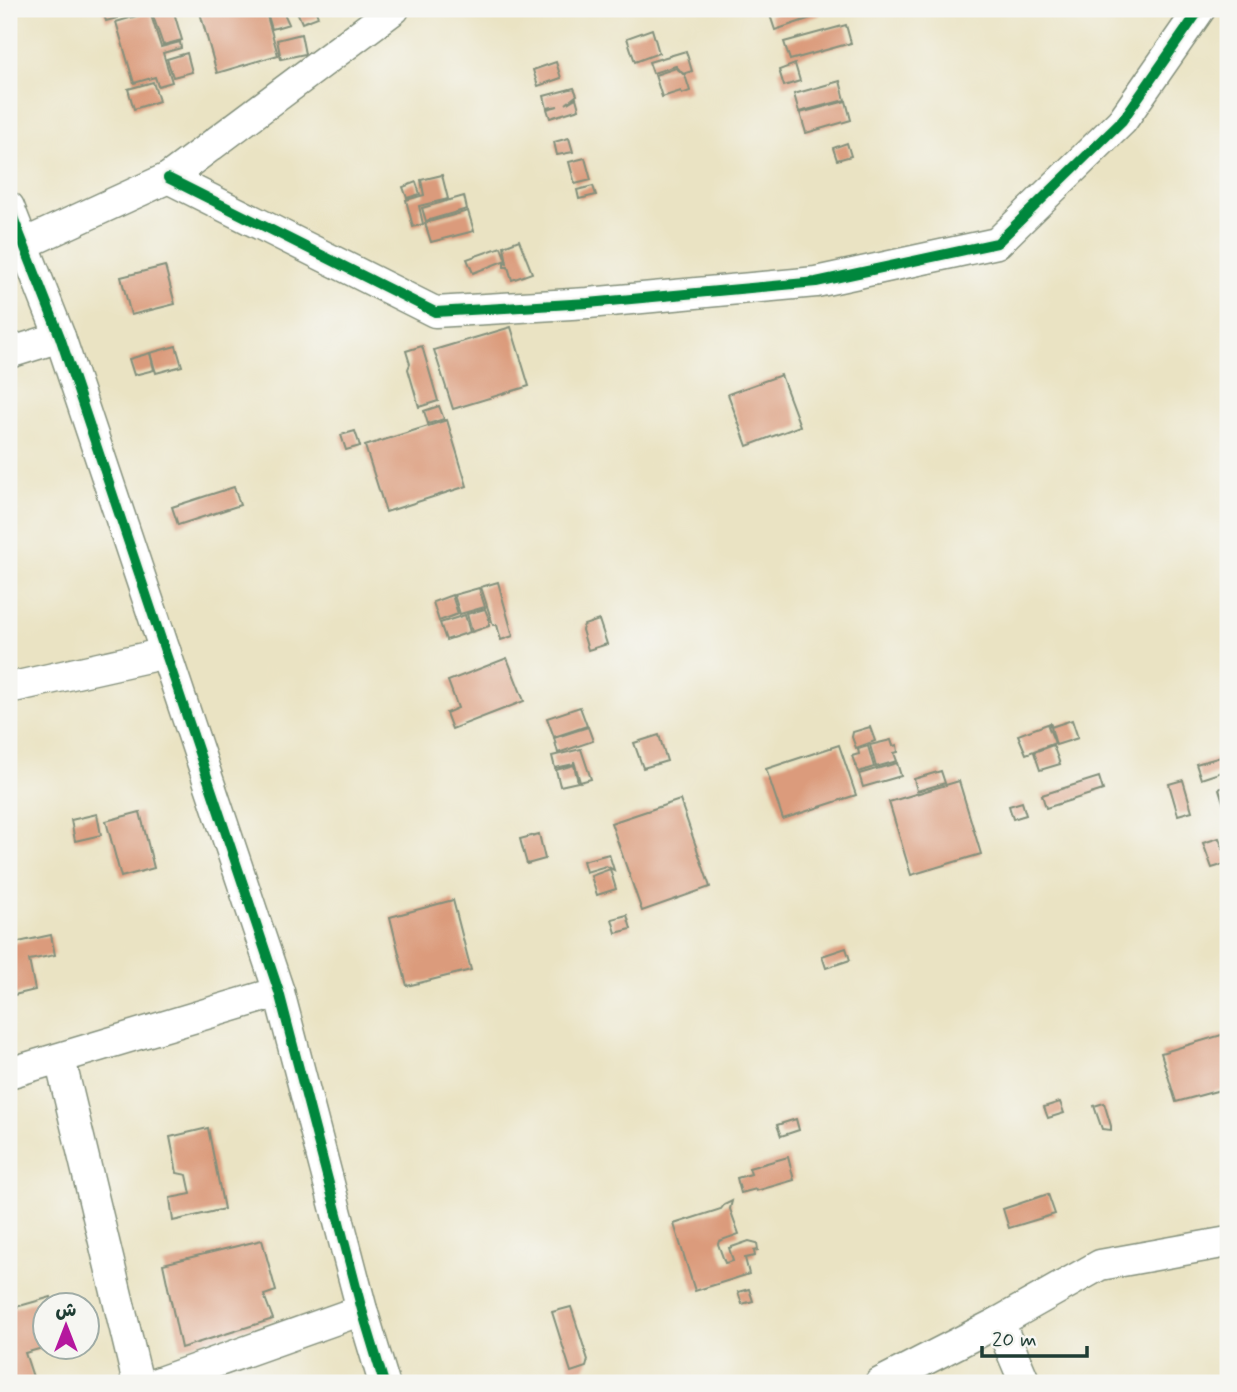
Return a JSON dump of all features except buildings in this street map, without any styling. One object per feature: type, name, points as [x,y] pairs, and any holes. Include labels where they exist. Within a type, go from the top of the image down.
[{"type":"street","points":[[24,244],[168,177],[394,9]]},
{"type":"street","points":[[168,177],[435,312],[588,303],[816,282],[997,243],[1122,121],[1200,9]]},
{"type":"street","points":[[9,207],[60,337],[279,992],[362,1310],[384,1383]]},
{"type":"street","points":[[9,352],[60,337]]},
{"type":"street","points":[[9,688],[166,653]]},
{"type":"street","points":[[9,1073],[279,992]]},
{"type":"street","points":[[60,1059],[138,1383]]},
{"type":"street","points":[[880,1383],[999,1322],[1100,1265],[1228,1242]]},
{"type":"street","points":[[157,1383],[362,1310]]},
{"type":"street","points":[[999,1322],[1026,1383]]},
{"type":"cycle path","points":[[168,178],[435,312],[588,303],[816,282],[997,243],[1122,121],[1200,9]]},
{"type":"cycle path","points":[[9,207],[60,337],[279,992],[362,1310],[384,1383]]}]
